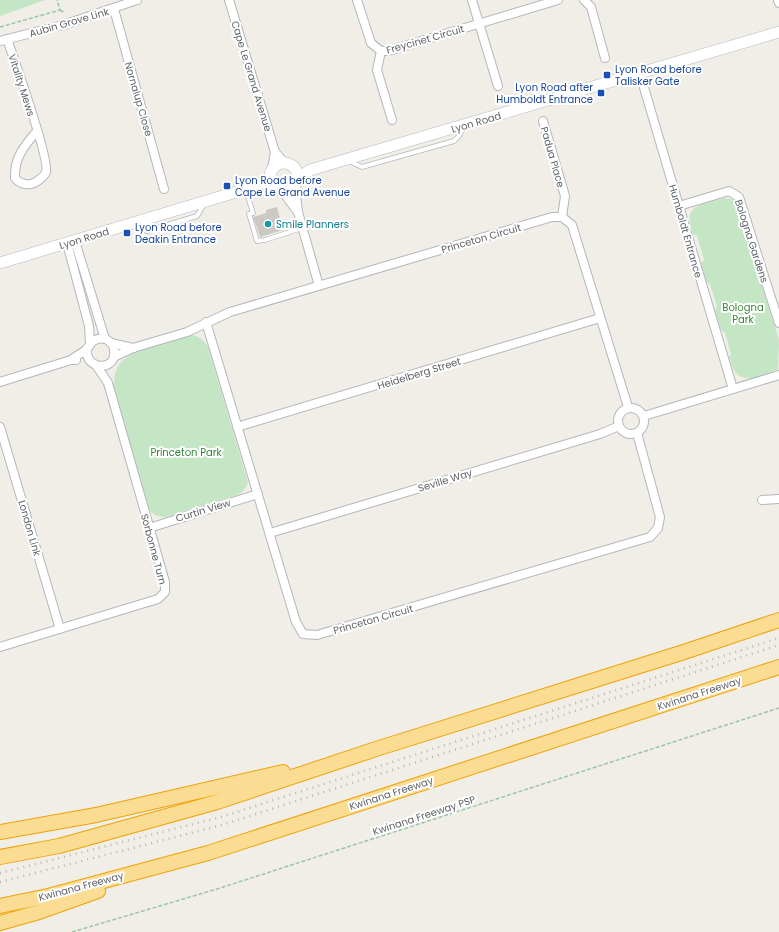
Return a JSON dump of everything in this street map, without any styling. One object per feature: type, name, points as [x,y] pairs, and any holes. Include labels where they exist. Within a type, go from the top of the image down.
[{"type":"highway","points":[[0,857],[59,846],[217,802],[376,749],[684,652],[779,620]]},
{"type":"highway","name":"Kwinana Freeway","points":[[0,906],[48,896],[208,853],[779,667]]},
{"type":"highway","points":[[0,832],[96,815],[376,749]]},
{"type":"highway","points":[[0,923],[46,909],[208,853]]},
{"type":"street","name":"Aubin Grove Link","points":[[4,40],[63,25],[138,0]]},
{"type":"street","name":"Cape Le Grand Avenue","points":[[229,0],[275,152],[274,181]]},
{"type":"street","name":"Freycinet Circuit","points":[[357,0],[371,43],[381,52],[558,0]]},
{"type":"street","points":[[472,0],[498,86]]},
{"type":"street","points":[[584,0],[591,7],[605,58]]},
{"type":"street","name":"Nornalup Close","points":[[114,9],[164,189]]},
{"type":"street","name":"Lyon Road","points":[[297,182],[310,170],[779,32]]},
{"type":"street","name":"Vitality Mews","points":[[4,40],[37,131],[46,164],[46,172],[38,181],[32,184],[21,183],[15,178],[14,169],[24,146],[37,131]]},
{"type":"street","points":[[381,52],[377,70],[392,120]]},
{"type":"street","name":"Humboldt Entrance","points":[[640,74],[733,389]]},
{"type":"street","name":"Padua Place","points":[[543,121],[565,196],[562,216]]},
{"type":"street","name":"Cape Le Grand Avenue","points":[[275,152],[289,164]]},
{"type":"street","points":[[274,181],[280,163],[310,170]]},
{"type":"street","points":[[289,164],[297,169],[298,212],[319,286]]},
{"type":"street","points":[[274,181],[287,191],[297,182]]},
{"type":"street","points":[[274,181],[298,212]]},
{"type":"street","name":"Lyon Road","points":[[0,263],[274,181]]},
{"type":"street","name":"Bologna Gardens","points":[[679,206],[729,190],[739,197],[779,323]]},
{"type":"street","points":[[562,216],[572,225],[628,407]]},
{"type":"street","name":"Princeton Circuit","points":[[114,357],[133,348],[187,332],[230,312],[552,217],[562,216]]},
{"type":"street","points":[[71,242],[108,341],[114,350],[114,357],[109,364],[101,366],[96,365],[89,359],[87,354],[89,346],[89,326],[71,242]]},
{"type":"street","name":"Heidelberg Street","points":[[237,427],[600,318]]},
{"type":"street","name":"Princeton Circuit","points":[[206,322],[296,622],[303,634],[317,635],[650,537],[658,528],[660,517],[637,433]]},
{"type":"street","points":[[71,360],[97,339],[108,341]]},
{"type":"street","name":"Princeton Circuit","points":[[108,341],[133,348]]},
{"type":"street","points":[[0,382],[71,360],[89,359]]},
{"type":"street","name":"Sorbonne Turn","points":[[108,383],[109,364]]},
{"type":"street","name":"Sorbonne Turn","points":[[0,647],[158,600],[165,592],[165,582],[108,383],[96,365]]},
{"type":"street","points":[[644,416],[779,375]]},
{"type":"street","points":[[628,407],[634,407],[641,410],[644,416],[645,422],[642,429],[637,433],[631,434],[623,432],[619,426],[618,419],[621,411],[628,407]]},
{"type":"street","name":"Seville Way","points":[[270,533],[592,436],[619,426]]},
{"type":"street","name":"London Link","points":[[0,427],[60,629]]},
{"type":"street","name":"Curtin View","points":[[149,528],[258,494]]},
{"type":"street","points":[[762,500],[779,499]]},
{"type":"lane","points":[[246,189],[253,213],[249,214],[257,241],[265,240],[302,228]]},
{"type":"path","points":[[58,0],[60,10]]},
{"type":"path","points":[[0,27],[60,10],[65,13]]},
{"type":"path","name":"Kwinana Freeway PSP","points":[[72,932],[217,889],[779,708]]},
{"type":"green space","points":[[0,0],[45,0],[0,16]]},
{"type":"green space","name":"Bologna Park","points":[[723,198],[732,199],[737,205],[779,340],[778,369],[758,377],[741,377],[733,368],[729,357],[731,354],[725,333],[721,330],[715,311],[717,307],[710,284],[706,282],[701,263],[704,260],[697,236],[693,234],[690,224],[690,217],[695,208],[707,202]]},
{"type":"green space","name":"Princeton Park","points":[[192,335],[202,339],[208,347],[248,482],[244,490],[237,495],[167,517],[160,517],[155,515],[148,506],[114,386],[115,375],[117,368],[122,361],[130,356],[151,346]]},
{"type":"building","name":"Smile Planners","points":[[277,207],[283,230],[260,237],[253,217],[266,213],[266,210]]},
{"type":"railway","points":[[0,873],[221,817],[779,638]]},
{"type":"railway","points":[[0,882],[222,825],[779,645]]},
{"type":"place","name":"Lyon Road before Talisker Gate","points":[[607,75]]},
{"type":"place","name":"Lyon Road after Humboldt Entrance","points":[[601,93]]},
{"type":"place","name":"Lyon Road before Cape Le Grand Avenue","points":[[227,186]]},
{"type":"place","name":"Smile Planners","points":[[268,224]]},
{"type":"place","name":"Lyon Road before Deakin Entrance","points":[[127,233]]}]
